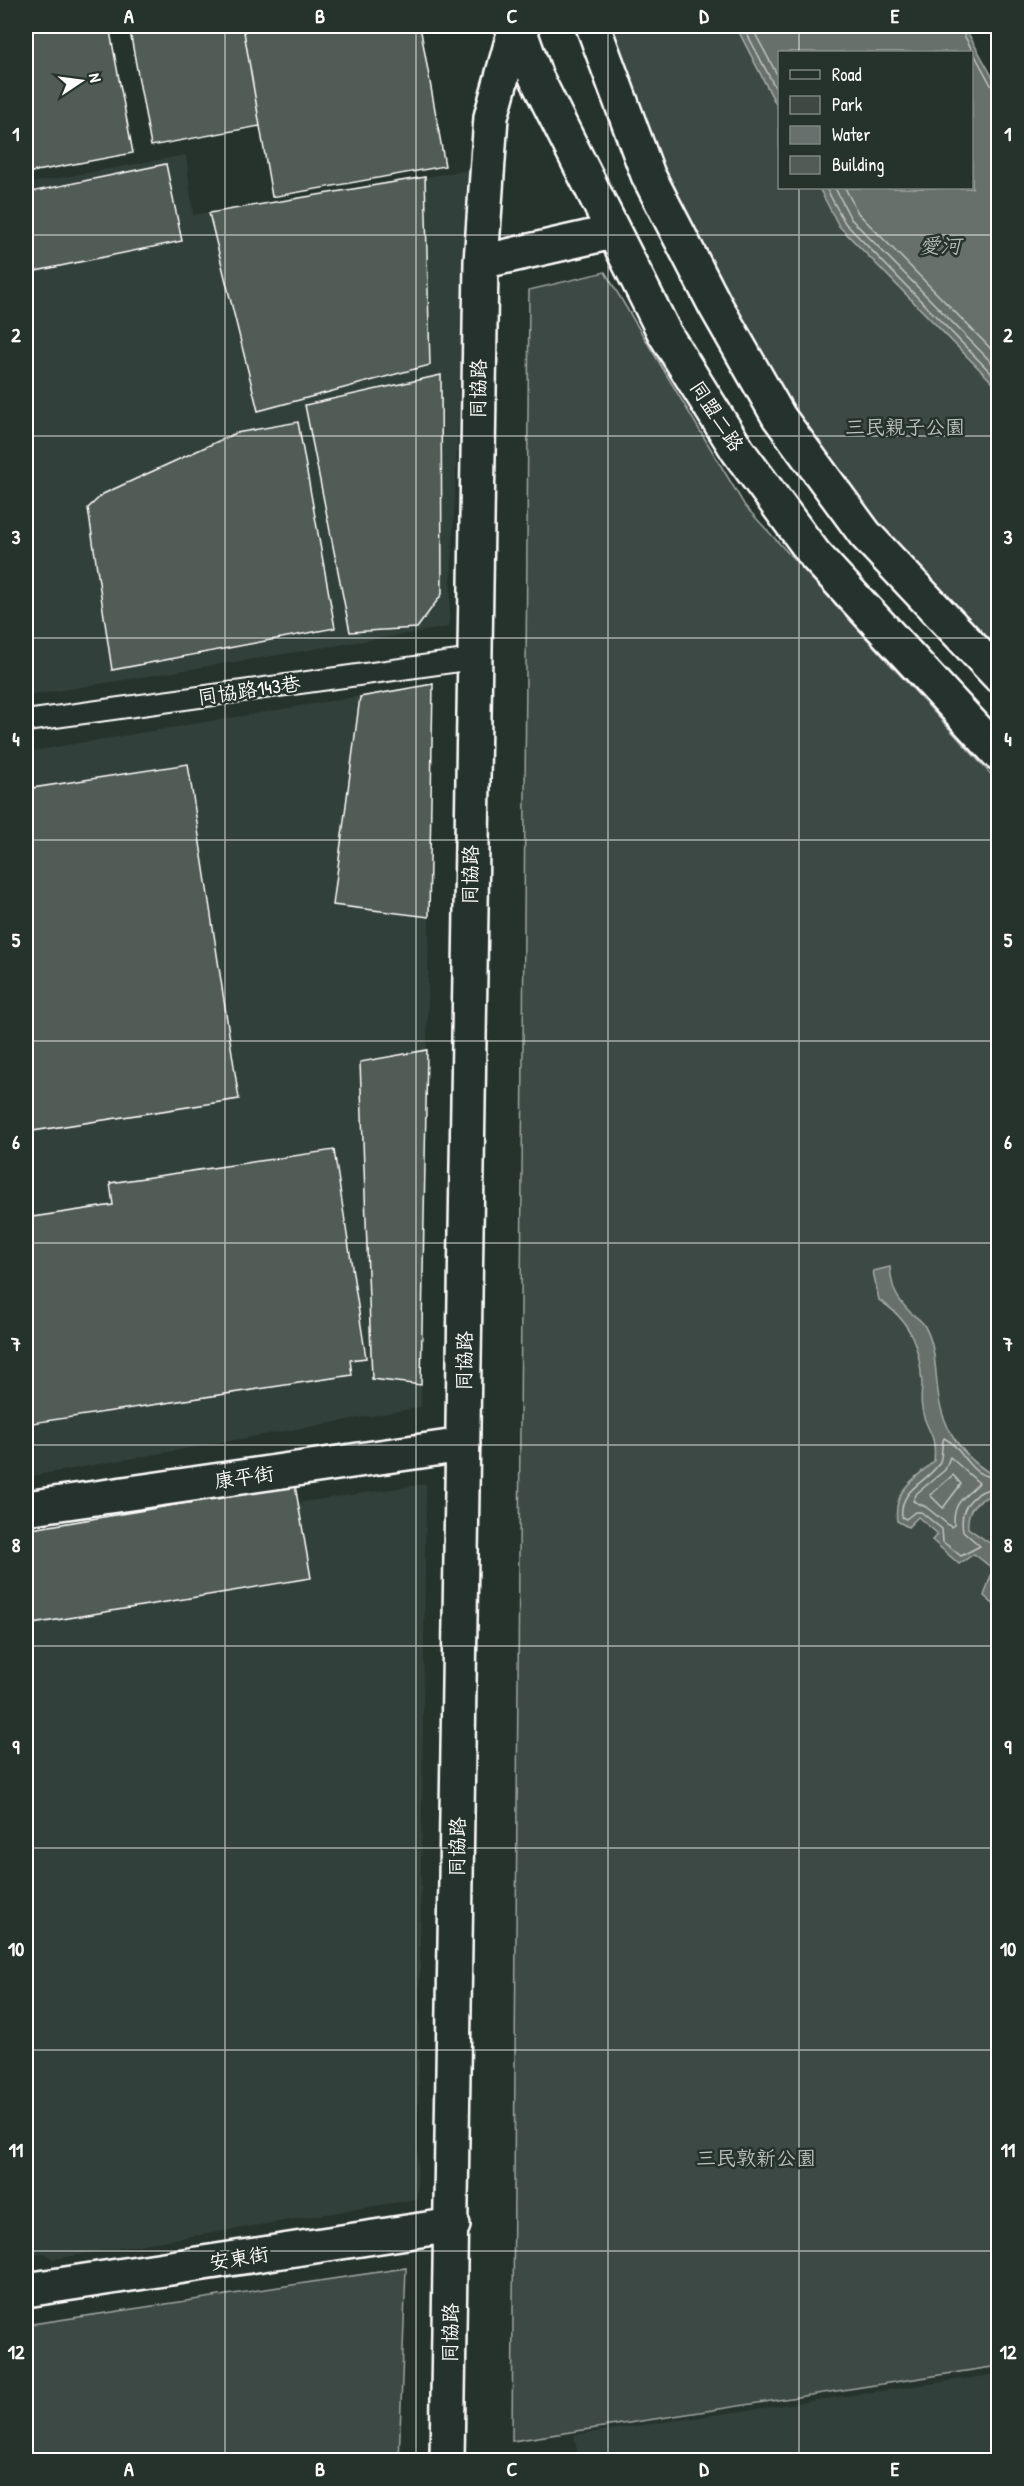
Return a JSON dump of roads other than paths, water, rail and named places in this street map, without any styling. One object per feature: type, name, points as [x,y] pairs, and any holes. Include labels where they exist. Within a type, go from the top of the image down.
[{"type":"street","name":"同盟二路","points":[[517,26],[536,77],[665,334],[738,451],[815,555],[999,753]]},
{"type":"street","name":"同協路","points":[[447,2460],[453,2225],[473,659],[481,262],[491,117],[517,26]]},
{"type":"street","points":[[593,26],[648,175],[715,305],[779,417],[865,534],[999,675]]},
{"type":"street","points":[[481,262],[613,232]]},
{"type":"street","name":"康平街","points":[[26,1508],[463,1445]]},
{"type":"street","name":"安東街","points":[[26,2290],[453,2225]]},
{"type":"lane","name":"同協路143巷","points":[[26,721],[473,659]]},
{"type":"water","name":"愛河","points":[[736,26],[964,26],[998,87],[998,388],[839,226],[820,189],[973,189],[973,51],[778,51],[778,108]]},
{"type":"water","points":[[890,1267],[893,1287],[898,1297],[923,1323],[931,1341],[940,1404],[948,1427],[961,1448],[978,1465],[988,1472],[998,1470],[998,1492],[975,1504],[969,1514],[968,1528],[998,1549],[998,1608],[984,1596],[993,1569],[974,1554],[959,1564],[932,1540],[938,1534],[918,1517],[908,1527],[897,1521],[898,1501],[901,1493],[934,1461],[934,1443],[921,1405],[921,1371],[912,1336],[899,1316],[879,1300],[873,1271]]},
{"type":"park label","name":"三民親子公園","points":[[905,427]]},
{"type":"park label","name":"三民敦新公園","points":[[756,2158]]}]
